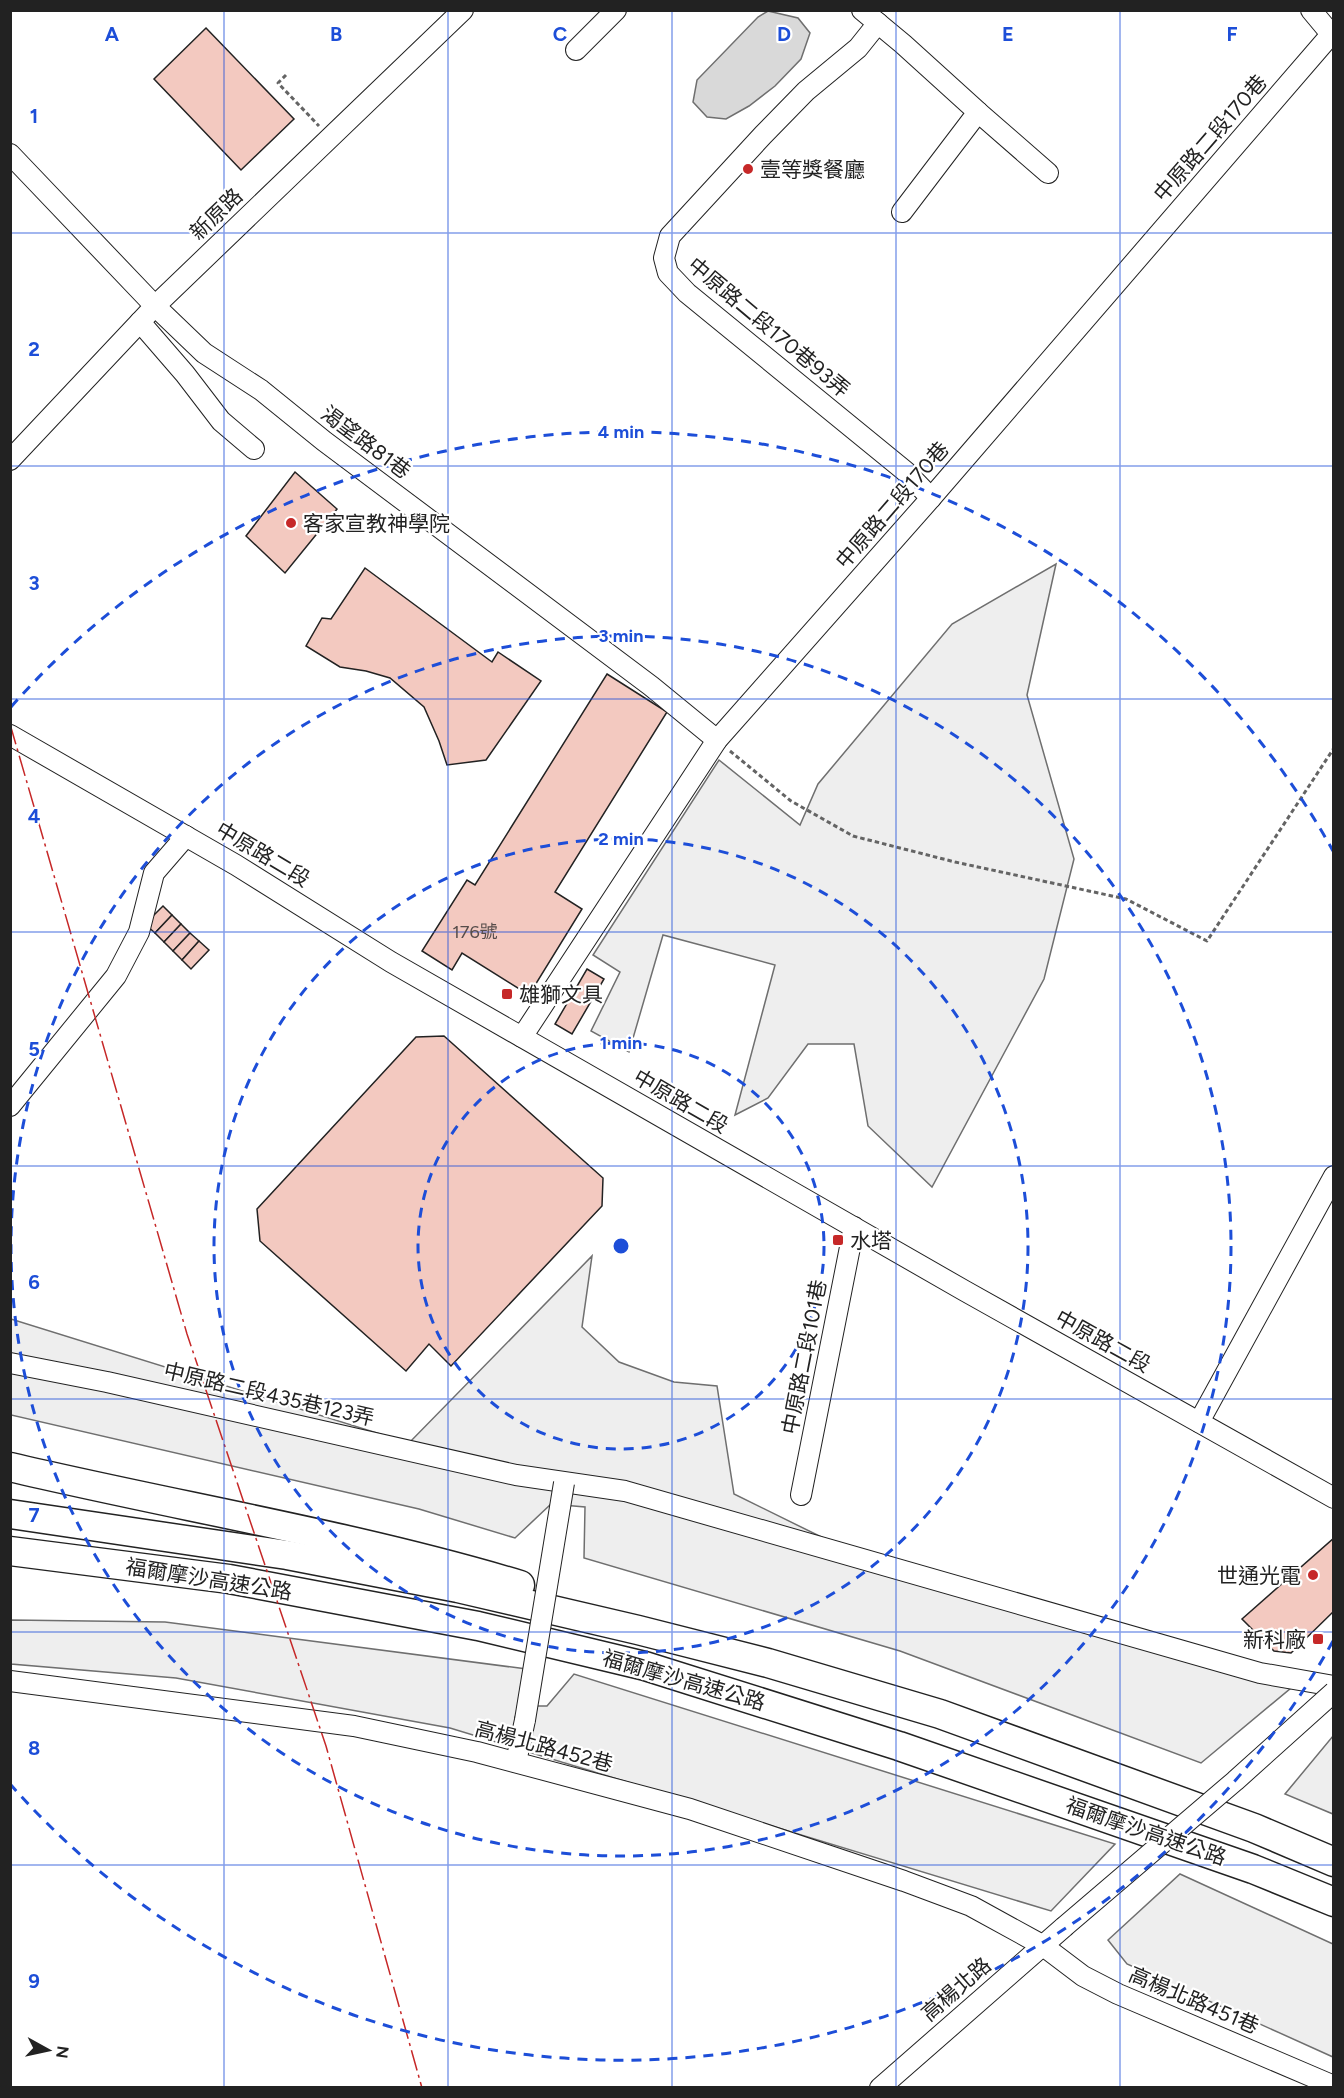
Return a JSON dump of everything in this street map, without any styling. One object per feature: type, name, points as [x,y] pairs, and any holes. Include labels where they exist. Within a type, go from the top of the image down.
[{"type":"highway","points":[[10,1467],[354,1541],[475,1571],[768,1663]]},
{"type":"highway","points":[[10,1475],[83,1484]]},
{"type":"highway","name":"福爾摩沙高速公路","points":[[10,1514],[287,1555],[458,1588],[768,1663],[940,1714],[1254,1828],[1334,1862]]},
{"type":"highway","name":"福爾摩沙高速公路","points":[[10,1551],[229,1579],[477,1626],[645,1666],[910,1750],[1253,1869],[1334,1902]]},
{"type":"street","name":"新原路","points":[[10,460],[154,306],[464,10]]},
{"type":"street","points":[[576,50],[616,10]]},
{"type":"street","points":[[862,10],[1048,173]]},
{"type":"street","points":[[1311,10],[1332,32]]},
{"type":"street","name":"中原路二段170巷93弄","points":[[878,23],[858,48],[806,91],[770,127],[669,236],[664,258],[668,273],[687,293],[905,471],[931,498]]},
{"type":"street","name":"中原路二段170巷","points":[[522,1037],[717,740],[931,498],[1332,32]]},
{"type":"street","points":[[902,212],[978,112]]},
{"type":"street","name":"渴望路81巷","points":[[13,162],[154,306],[204,353],[261,390],[324,441],[651,686],[717,740]]},
{"type":"street","points":[[140,322],[221,420],[254,449]]},
{"type":"street","name":"中原路二段","points":[[10,735],[236,865],[391,962],[1334,1498]]},
{"type":"street","points":[[10,1106],[116,976],[139,932],[154,873],[186,836]]},
{"type":"street","points":[[1199,1422],[1334,1176]]},
{"type":"street","name":"中原路二段101巷","points":[[801,1495],[854,1227]]},
{"type":"street","name":"中原路二段435巷123弄","points":[[10,1363],[119,1385],[516,1475],[625,1491],[1260,1673],[1334,1686]]},
{"type":"street","points":[[516,1762],[564,1483]]},
{"type":"street","name":"高楊北路452巷","points":[[10,1681],[354,1726],[516,1762],[690,1809],[904,1881],[971,1906],[1042,1945]]},
{"type":"street","name":"高楊北路","points":[[880,2088],[1042,1945],[1235,1781],[1334,1692]]},
{"type":"street","name":"高楊北路451巷","points":[[1042,1945],[1083,1976],[1118,1994],[1334,2086]]},
{"type":"path","points":[[286,75],[278,83],[330,138]]},
{"type":"path","points":[[717,740],[791,801],[853,836],[955,862],[1126,898],[1207,941],[1334,748]]},
{"type":"shaded area","points":[[768,11],[798,18],[810,33],[801,59],[775,86],[749,106],[726,119],[707,117],[693,102],[697,80],[758,17]]},
{"type":"shaded area","points":[[1056,564],[1027,695],[1074,859],[1044,979],[932,1187],[868,1126],[854,1044],[808,1044],[768,1098],[735,1115],[775,965],[663,935],[629,1052],[591,1031],[620,972],[593,955],[719,760],[800,825],[818,784],[952,624]]},
{"type":"shaded area","points":[[592,1256],[582,1327],[619,1362],[674,1382],[717,1386],[734,1494],[858,1555],[1303,1678],[1201,1763],[900,1651],[584,1558],[585,1507],[551,1504],[515,1538],[419,1509],[11,1415],[11,1319],[409,1443]]},
{"type":"shaded area","points":[[11,1620],[165,1622],[534,1670],[534,1706],[547,1706],[574,1674],[1115,1844],[1051,1911],[450,1728],[176,1678],[11,1664]]},
{"type":"shaded area","points":[[1333,1736],[1333,1814],[1285,1794]]},
{"type":"shaded area","points":[[1180,1874],[1333,1944],[1333,2057],[1127,1964],[1108,1940]]},
{"type":"building","points":[[206,28],[294,119],[241,170],[154,79]]},
{"type":"building","name":"客家宣教神學院","points":[[295,472],[337,509],[285,573],[246,536]]},
{"type":"building","points":[[365,568],[492,662],[498,652],[541,681],[486,760],[447,765],[424,707],[390,678],[340,667],[306,646],[322,618],[331,619]]},
{"type":"building","points":[[607,674],[667,712],[555,892],[582,909],[529,995],[462,953],[452,970],[422,951],[467,880],[475,885]]},
{"type":"building","points":[[163,906],[172,915],[155,933],[145,924]]},
{"type":"building","points":[[172,915],[181,924],[164,942],[155,933]]},
{"type":"building","points":[[181,924],[190,933],[173,951],[164,942]]},
{"type":"building","points":[[190,933],[199,941],[182,960],[173,951]]},
{"type":"building","points":[[199,941],[209,950],[191,969],[182,960]]},
{"type":"building","points":[[587,969],[604,979],[572,1034],[555,1024]]},
{"type":"building","points":[[444,1036],[603,1178],[602,1206],[451,1366],[429,1344],[406,1371],[260,1241],[257,1209],[416,1037]]},
{"type":"building","name":"世通光電","points":[[1334,1538],[1334,1611],[1291,1653],[1274,1651],[1242,1619]]},
{"type":"power","points":[[10,724],[187,1334],[326,1746],[422,2088]]},
{"type":"place","name":"壹等獎餐廳","points":[[748,169]]},
{"type":"place","name":"客家宣教神學院","points":[[291,523]]},
{"type":"place","name":"雄獅文具","points":[[507,994]]},
{"type":"place","name":"水塔","points":[[838,1240]]},
{"type":"place","name":"世通光電","points":[[1313,1575]]},
{"type":"place","name":"新科廠","points":[[1318,1639]]}]
